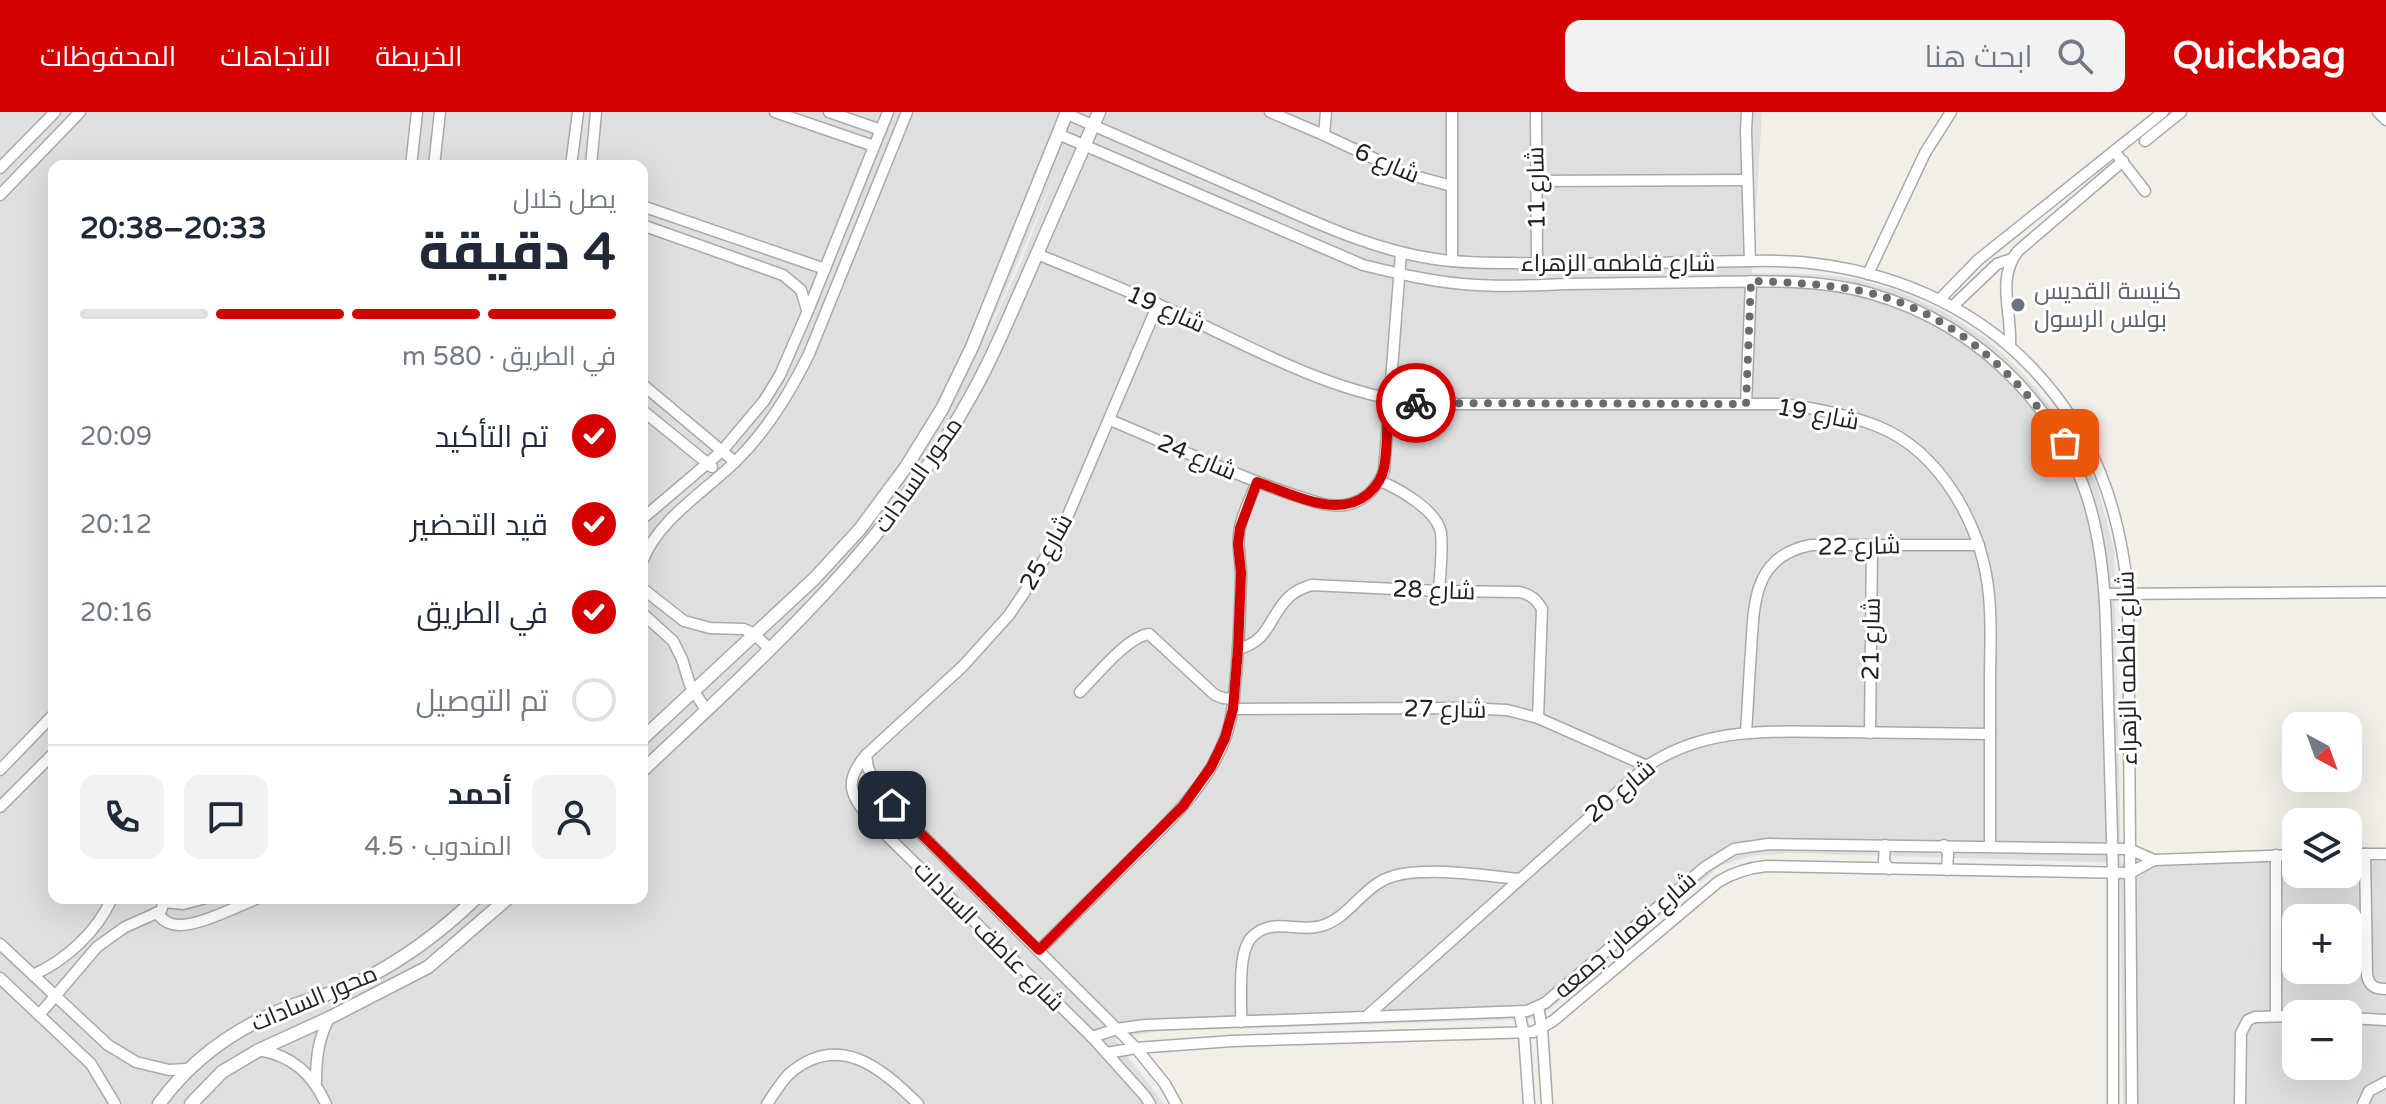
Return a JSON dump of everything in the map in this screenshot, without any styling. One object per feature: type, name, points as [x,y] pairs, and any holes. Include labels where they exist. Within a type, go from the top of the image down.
[{"type":"street","points":[[37,112],[37,130]]},
{"type":"street","points":[[0,168],[55,112]]},
{"type":"street","points":[[0,195],[80,112]]},
{"type":"street","points":[[412,160],[417,112]]},
{"type":"street","points":[[435,160],[440,112]]},
{"type":"street","points":[[572,160],[578,112]]},
{"type":"street","points":[[592,160],[596,112]]},
{"type":"street","points":[[775,112],[874,146]]},
{"type":"street","points":[[829,112],[881,130]]},
{"type":"street","points":[[648,514],[722,451],[764,401],[780,375],[888,112]]},
{"type":"street","points":[[648,550],[655,536],[735,462],[778,411],[809,354],[907,112]]},
{"type":"street","name":"محور السادات","points":[[648,765],[770,649],[871,542],[926,468],[972,395],[1099,112]]},
{"type":"street","name":"شارع 6","points":[[1270,112],[1407,174],[1452,186]]},
{"type":"street","name":"شارع 6","points":[[1324,135],[1326,112]]},
{"type":"street","points":[[1452,112],[1452,261]]},
{"type":"street","name":"شارع 11","points":[[1536,112],[1537,264]]},
{"type":"street","points":[[1738,281],[1744,261],[1747,112]]},
{"type":"street","points":[[1868,274],[1925,153],[1951,112]]},
{"type":"street","points":[[1940,299],[1978,260],[2163,112]]},
{"type":"street","points":[[2145,141],[2181,112]]},
{"type":"street","points":[[2378,112],[2386,120]]},
{"type":"street","name":"محور السادات","points":[[648,734],[815,578],[860,529],[919,446],[942,409],[972,347],[1067,113]]},
{"type":"street","name":"شارع فاطمه الزهراء","points":[[1067,113],[1344,235],[1401,253],[1452,261],[1537,264],[1798,262],[1868,274],[1902,284],[1953,306],[2010,345],[2054,393],[2083,435],[2096,460],[2117,518],[2124,555],[2128,594],[2132,1104]]},
{"type":"street","name":"شارع فاطمه الزهراء","points":[[1058,134],[1349,260],[1400,274],[1479,285],[1763,281],[1836,287],[1895,301],[1939,321],[1975,343],[2003,367],[2043,410],[2065,443],[2080,473],[2097,534],[2105,594],[2113,873],[2113,1104]]},
{"type":"street","points":[[2115,151],[2145,191]]},
{"type":"street","points":[[2010,345],[2006,284],[2012,259],[2123,161]]},
{"type":"street","points":[[1536,181],[1747,180]]},
{"type":"street","points":[[648,208],[825,269]]},
{"type":"street","points":[[648,227],[783,275],[801,290],[807,313]]},
{"type":"street","points":[[1401,253],[1384,471],[1380,481],[1403,493],[1436,521],[1441,532],[1439,591]]},
{"type":"street","name":"شارع 19","points":[[1037,254],[1158,304],[1314,377],[1388,400],[1421,404],[1782,404],[1848,416],[1879,427],[1908,443],[1947,483],[1979,545],[1989,595],[1990,846]]},
{"type":"street","points":[[1953,306],[1997,264],[2012,259]]},
{"type":"street","points":[[1763,281],[1764,261]]},
{"type":"street","points":[[1746,404],[1751,281]]},
{"type":"street","name":"شارع 25","points":[[866,755],[963,666],[1009,615],[1034,578],[1063,527],[1158,304]]},
{"type":"street","points":[[648,389],[735,462]]},
{"type":"street","points":[[648,415],[721,474]]},
{"type":"street","name":"شارع 24","points":[[1110,420],[1257,482],[1333,506],[1365,497],[1380,481]]},
{"type":"street","points":[[1039,950],[1173,818],[1194,794],[1225,738],[1234,704],[1238,649],[1240,528],[1257,482]]},
{"type":"street","name":"شارع 22","points":[[1746,732],[1754,601],[1765,574],[1786,554],[1811,545],[1979,545]]},
{"type":"street","name":"شارع 21","points":[[1870,733],[1872,545]]},
{"type":"street","name":"شارع 28","points":[[1238,649],[1257,642],[1265,635],[1288,597],[1311,585],[1520,592],[1537,601],[1542,609],[1538,718]]},
{"type":"street","points":[[2105,594],[2386,592]]},
{"type":"street","points":[[648,593],[684,621],[710,628],[738,627],[754,634],[770,649]]},
{"type":"street","points":[[648,618],[666,633],[678,650],[694,693],[706,710]]},
{"type":"street","points":[[1080,692],[1128,645],[1143,634],[1149,634],[1215,695],[1234,704]]},
{"type":"street","name":"شارع 27","points":[[1234,704],[1507,710],[1538,718],[1647,766]]},
{"type":"street","points":[[0,770],[48,720]]},
{"type":"street","name":"شارع 20","points":[[1366,1016],[1647,766],[1684,746],[1725,734],[1746,732],[1990,734]]},
{"type":"street","name":"شارع عاطف السادات","points":[[866,755],[868,768],[881,794],[1136,1048],[1165,1084],[1176,1104]]},
{"type":"street","name":"شارع عاطف السادات","points":[[866,755],[852,779],[852,794],[859,806],[1092,1037],[1147,1100]]},
{"type":"street","points":[[0,807],[48,759]]},
{"type":"street","name":"شارع نعمان جمعه","points":[[1092,1037],[1145,1025],[1519,1012],[1538,1007],[1705,867],[1734,849],[1768,844],[2129,849],[2154,860]]},
{"type":"street","points":[[1885,845],[1884,861],[1889,869]]},
{"type":"street","points":[[1944,845],[1948,853],[1947,870]]},
{"type":"street","points":[[2386,854],[2365,854],[2367,975],[2372,986],[2386,989]]},
{"type":"street","points":[[2276,855],[2276,1016]]},
{"type":"street","name":"شارع نعمان جمعه","points":[[1107,1053],[1232,1041],[1524,1034],[1542,1028],[1718,882],[1748,868],[2130,873],[2154,860],[2282,855]]},
{"type":"street","points":[[1241,1022],[1244,951],[1259,931],[1272,926],[1323,926],[1336,919],[1380,881],[1397,874],[1439,872],[1520,879]]},
{"type":"street","points":[[33,975],[54,965],[73,950],[96,924],[108,904]]},
{"type":"street","points":[[39,1015],[97,947],[125,927],[156,913],[164,904]]},
{"type":"street","points":[[156,913],[171,924],[181,925],[243,904]]},
{"type":"street","name":"محور السادات","points":[[159,1104],[187,1069],[218,1043],[253,1022],[361,982],[435,934],[469,904]]},
{"type":"street","name":"محور السادات","points":[[191,1104],[222,1072],[259,1050],[428,967],[501,904]]},
{"type":"street","points":[[0,944],[108,1045],[136,1062],[169,1070],[187,1069]]},
{"type":"street","points":[[0,978],[91,1064],[115,1104]]},
{"type":"street","points":[[1538,1007],[1547,1104]]},
{"type":"street","points":[[1519,1012],[1524,1034],[1529,1104]]},
{"type":"street","points":[[2240,1104],[2241,1033],[2244,1026],[2255,1017],[2282,1016]]},
{"type":"street","points":[[326,1104],[316,1082],[316,1059],[320,1038],[329,1018]]},
{"type":"street","points":[[2362,1019],[2386,1020]]},
{"type":"street","points":[[259,1050],[285,1058],[316,1082]]},
{"type":"street","points":[[767,1104],[788,1075],[812,1059],[841,1054],[869,1062],[893,1079],[918,1104]]},
{"type":"street","points":[[2363,1104],[2369,1091],[2386,1082]]},
{"type":"street","points":[[1147,1100],[1165,1084]]},
{"type":"shaded area","points":[[0,112],[1762,112],[1752,273],[1850,278],[1896,290],[1943,311],[1985,338],[2020,370],[2066,425],[2097,485],[2114,550],[2121,863],[2282,862],[2282,888],[2362,888],[2362,862],[2386,861],[2386,1104],[2123,1104],[2120,863],[1793,853],[1750,856],[1720,866],[1549,1010],[1534,1019],[1159,1031],[1115,1039],[1164,1104],[0,1104]],"holes":[[[1055,174],[1022,260],[982,348]]]},
{"type":"way so far","points":[[1416,403],[1746,404],[1751,281],[1809,284],[1865,292],[1895,301],[1939,321],[1975,343],[2003,367],[2043,410],[2065,443]]},
{"type":"place","name":"كنيسة القديس بولس الرسول","points":[[2018,305]]},
{"type":"route","points":[[892,805],[1039,950],[1173,818],[1194,794],[1225,738],[1233,709],[1238,649],[1240,528],[1257,482],[1333,506],[1355,502],[1373,490],[1384,471],[1388,400],[1416,403]]}]
